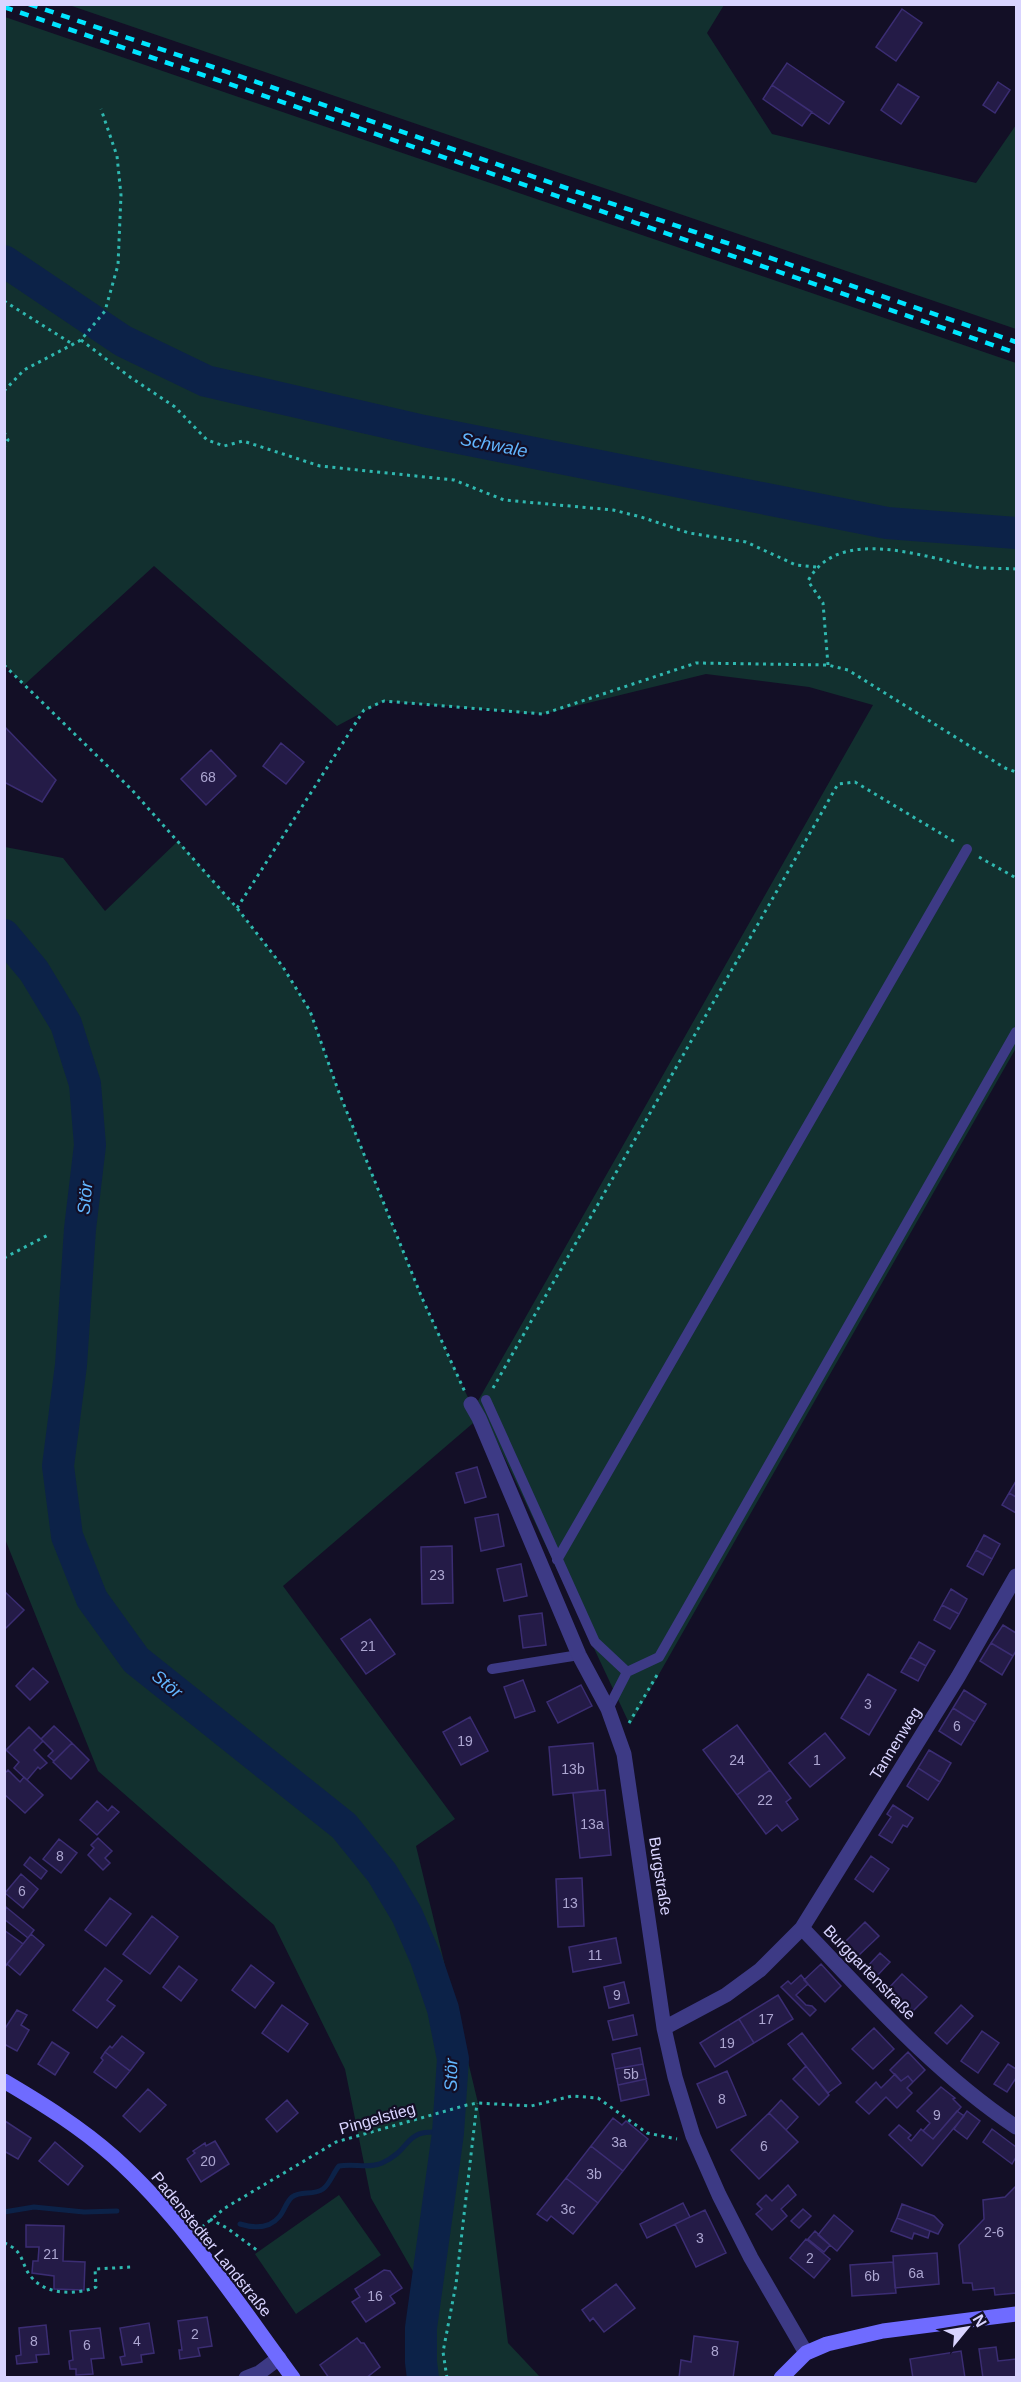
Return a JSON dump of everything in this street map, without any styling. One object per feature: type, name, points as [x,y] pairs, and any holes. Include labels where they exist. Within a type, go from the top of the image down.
[{"type":"street","name":"Burgstraße","points":[[471,1404],[484,1429],[579,1655],[608,1708],[624,1754],[664,2028],[675,2077],[693,2136],[718,2195],[751,2258],[806,2353]]},
{"type":"street","name":"Tannenweg","points":[[802,1928],[952,1686],[1017,1576]]},
{"type":"street","name":"Burggartenstraße","points":[[664,2028],[726,1995],[760,1970],[802,1928],[902,2032],[945,2073],[1017,2127]]},
{"type":"street","name":"Padenstedter Landstraße","points":[[4,2081],[62,2115],[113,2156],[146,2188],[188,2238],[293,2378]]},
{"type":"street","points":[[781,2378],[806,2353],[827,2344],[854,2337],[1017,2314]]},
{"type":"street","points":[[246,2378],[259,2373],[279,2358]]},
{"type":"lane","points":[[557,1560],[967,849]]},
{"type":"lane","points":[[608,1708],[627,1672],[659,1657],[1017,1032]]},
{"type":"lane","points":[[486,1400],[595,1642],[627,1672]]},
{"type":"lane","points":[[492,1669],[579,1655]]},
{"type":"path","points":[[4,391],[24,370],[81,340],[105,311],[118,265],[122,195],[117,156],[101,109]]},
{"type":"path","points":[[4,301],[74,345]]},
{"type":"path","points":[[81,340],[175,407],[207,441],[224,446],[243,441],[320,466],[454,480],[504,500],[613,510],[689,533],[746,542],[796,565],[816,567]]},
{"type":"path","points":[[4,432],[8,440],[4,447]]},
{"type":"path","points":[[828,665],[823,603],[808,580],[816,567],[846,550],[900,549],[977,567],[1017,569]]},
{"type":"path","points":[[237,908],[364,710],[384,701],[543,714],[696,663],[828,665],[848,670],[1005,768],[1017,772]]},
{"type":"path","points":[[5,667],[131,789],[237,908],[283,967],[310,1011],[338,1090],[418,1287],[471,1404]]},
{"type":"path","points":[[486,1400],[838,784],[855,782],[1017,878]]},
{"type":"path","points":[[4,1258],[50,1234]]},
{"type":"path","name":"Pingelstieg","points":[[188,2238],[225,2208],[336,2142],[467,2105],[478,2103],[531,2106],[572,2096],[598,2098],[647,2133],[673,2140],[693,2136]]},
{"type":"path","points":[[447,2378],[443,2352],[456,2284],[478,2103]]},
{"type":"path","points":[[210,2219],[228,2228],[258,2251]]},
{"type":"path","points":[[4,2243],[20,2253],[33,2279],[58,2293],[88,2291],[96,2287],[95,2269],[132,2267]]},
{"type":"green space","points":[[69,5],[724,5],[707,33],[772,134],[976,183],[1016,125],[1016,329]]},
{"type":"green space","points":[[5,17],[1016,363],[1016,1048],[630,1725],[478,1401],[873,705],[809,687],[706,674],[543,714],[384,701],[337,726],[154,566],[24,685],[7,667],[5,669]]},
{"type":"green space","points":[[178,841],[237,908],[283,967],[310,1011],[338,1090],[422,1298],[479,1418],[283,1586],[455,1819],[416,1846],[478,2103],[508,2343],[540,2377],[423,2377],[421,2328],[426,2294],[371,2198],[345,2069],[274,1925],[98,1771],[5,1539],[5,847],[63,858],[105,911]],"holes":[[[77,1262],[71,1365],[61,1442]]]},
{"type":"green space","points":[[339,2195],[381,2255],[296,2314],[255,2254]]},
{"type":"building","points":[[902,9],[922,23],[896,61],[876,47]]},
{"type":"building","points":[[787,63],[844,102],[829,124],[772,85]]},
{"type":"building","points":[[998,82],[1010,90],[995,113],[983,105]]},
{"type":"building","points":[[898,84],[919,97],[901,124],[881,110]]},
{"type":"building","points":[[772,85],[812,112],[802,126],[763,99]]},
{"type":"building","points":[[4,726],[56,780],[42,802],[4,782]]},
{"type":"building","points":[[281,743],[304,762],[286,784],[263,766]]},
{"type":"building","points":[[211,750],[236,776],[206,805],[181,779]]},
{"type":"building","points":[[477,1467],[486,1497],[465,1503],[456,1473]]},
{"type":"building","points":[[1016,1481],[1016,1497],[1009,1493]]},
{"type":"building","points":[[1009,1493],[1016,1497],[1016,1513],[1002,1505]]},
{"type":"building","points":[[498,1514],[504,1546],[481,1551],[475,1518]]},
{"type":"building","points":[[984,1535],[1000,1544],[992,1559],[976,1550]]},
{"type":"building","points":[[452,1546],[453,1603],[422,1604],[421,1547]]},
{"type":"building","points":[[976,1550],[992,1559],[983,1575],[967,1566]]},
{"type":"building","points":[[521,1564],[527,1596],[504,1601],[497,1569]]},
{"type":"building","points":[[951,1589],[967,1599],[959,1614],[942,1605]]},
{"type":"building","points":[[4,1591],[24,1610],[4,1630]]},
{"type":"building","points":[[942,1605],[959,1614],[950,1629],[934,1620]]},
{"type":"building","points":[[542,1613],[546,1645],[523,1648],[519,1616]]},
{"type":"building","points":[[370,1619],[395,1654],[366,1674],[341,1639]]},
{"type":"building","points":[[1003,1625],[1016,1633],[1016,1651],[1013,1656],[991,1643]]},
{"type":"building","points":[[919,1642],[935,1651],[926,1666],[910,1657]]},
{"type":"building","points":[[991,1643],[1013,1656],[1002,1675],[980,1661]]},
{"type":"building","points":[[910,1657],[926,1666],[918,1681],[901,1672]]},
{"type":"building","points":[[33,1668],[48,1682],[30,1700],[16,1686]]},
{"type":"building","points":[[868,1674],[896,1690],[869,1735],[841,1718]]},
{"type":"building","points":[[523,1680],[535,1711],[515,1718],[504,1687]]},
{"type":"building","points":[[581,1685],[592,1706],[558,1723],[547,1702]]},
{"type":"building","points":[[964,1690],[986,1704],[975,1722],[953,1708]]},
{"type":"building","points":[[953,1708],[975,1722],[961,1745],[939,1731]]},
{"type":"building","points":[[470,1717],[488,1751],[461,1765],[443,1732]]},
{"type":"building","points":[[737,1725],[770,1770],[737,1795],[703,1750]]},
{"type":"building","points":[[54,1726],[72,1743],[54,1761],[48,1756],[53,1751],[41,1739]]},
{"type":"building","points":[[29,1727],[43,1741],[34,1750],[47,1763],[40,1769],[38,1767],[27,1780],[14,1768],[19,1762],[6,1750]]},
{"type":"building","points":[[825,1733],[845,1758],[810,1787],[789,1763]]},
{"type":"building","points":[[72,1743],[89,1760],[71,1779],[53,1762]]},
{"type":"building","points":[[593,1743],[598,1790],[553,1795],[549,1747]]},
{"type":"building","points":[[929,1750],[951,1763],[940,1782],[918,1768]]},
{"type":"building","points":[[918,1768],[940,1782],[928,1800],[907,1786]]},
{"type":"building","points":[[8,1770],[20,1782],[24,1777],[43,1795],[25,1813],[4,1794],[4,1774]]},
{"type":"building","points":[[770,1770],[791,1798],[786,1802],[798,1819],[782,1831],[777,1825],[766,1834],[737,1795]]},
{"type":"building","points":[[605,1790],[611,1855],[580,1858],[573,1793]]},
{"type":"building","points":[[97,1801],[108,1811],[112,1806],[119,1812],[97,1835],[80,1820]]},
{"type":"building","points":[[893,1805],[913,1818],[907,1827],[903,1825],[892,1843],[879,1835],[891,1817],[887,1814]]},
{"type":"building","points":[[98,1838],[112,1851],[105,1858],[110,1863],[103,1870],[88,1855],[94,1848],[91,1845]]},
{"type":"building","points":[[59,1839],[77,1853],[61,1873],[43,1859]]},
{"type":"building","points":[[871,1856],[889,1869],[873,1892],[855,1879]]},
{"type":"building","points":[[30,1857],[47,1871],[41,1879],[24,1865]]},
{"type":"building","points":[[21,1874],[38,1889],[23,1908],[5,1893]]},
{"type":"building","points":[[582,1878],[584,1926],[558,1927],[556,1879]]},
{"type":"building","points":[[110,1898],[131,1914],[106,1946],[85,1930]]},
{"type":"building","points":[[6,1907],[34,1930],[28,1938],[4,1919]]},
{"type":"building","points":[[152,1916],[178,1937],[150,1974],[123,1954]]},
{"type":"building","points":[[865,1922],[879,1936],[858,1956],[845,1942]]},
{"type":"building","points":[[4,1930],[23,1944],[4,1968]]},
{"type":"building","points":[[31,1934],[44,1945],[20,1975],[7,1964]]},
{"type":"building","points":[[616,1938],[621,1963],[573,1972],[569,1947]]},
{"type":"building","points":[[880,1953],[890,1962],[876,1977],[866,1968]]},
{"type":"building","points":[[821,1964],[841,1986],[825,2002],[804,1980]]},
{"type":"building","points":[[251,1965],[274,1983],[255,2008],[232,1990]]},
{"type":"building","points":[[179,1966],[197,1980],[181,2001],[163,1987]]},
{"type":"building","points":[[105,1968],[122,1981],[107,2000],[115,2006],[97,2028],[73,2010]]},
{"type":"building","points":[[902,1974],[927,1997],[913,2011],[888,1989]]},
{"type":"building","points":[[801,1975],[808,1984],[796,1995],[806,2005],[816,2010],[810,2016],[781,1987],[788,1981],[791,1984]]},
{"type":"building","points":[[624,1982],[629,2003],[609,2008],[604,1987]]},
{"type":"building","points":[[778,1995],[793,2019],[754,2043],[739,2019]]},
{"type":"building","points":[[282,2005],[308,2024],[288,2052],[262,2033]]},
{"type":"building","points":[[961,2005],[973,2016],[947,2044],[935,2033]]},
{"type":"building","points":[[17,2010],[27,2015],[21,2025],[29,2030],[17,2051],[4,2044],[4,2030]]},
{"type":"building","points":[[633,2015],[637,2035],[613,2040],[608,2021]]},
{"type":"building","points":[[739,2019],[754,2043],[715,2067],[700,2043]]},
{"type":"building","points":[[874,2028],[894,2049],[873,2069],[852,2049]]},
{"type":"building","points":[[982,2031],[999,2043],[978,2073],[961,2061]]},
{"type":"building","points":[[802,2033],[841,2083],[828,2093],[788,2044]]},
{"type":"building","points":[[122,2036],[144,2053],[130,2071],[105,2052],[110,2046],[112,2048]]},
{"type":"building","points":[[52,2042],[69,2053],[55,2075],[38,2064]]},
{"type":"building","points":[[640,2048],[643,2064],[615,2069],[612,2054]]},
{"type":"building","points":[[105,2052],[130,2071],[116,2088],[94,2072],[103,2060],[101,2058]]},
{"type":"building","points":[[908,2052],[925,2070],[913,2082],[908,2076],[901,2081],[890,2070]]},
{"type":"building","points":[[643,2064],[646,2079],[618,2085],[615,2069]]},
{"type":"building","points":[[1008,2064],[1016,2069],[1016,2078],[1007,2092],[994,2084]]},
{"type":"building","points":[[806,2066],[829,2095],[819,2105],[793,2079]]},
{"type":"building","points":[[727,2071],[746,2115],[717,2128],[697,2084]]},
{"type":"building","points":[[895,2074],[901,2081],[908,2076],[913,2082],[907,2088],[912,2093],[897,2108],[886,2097],[869,2114],[856,2102],[876,2082],[881,2088]]},
{"type":"building","points":[[646,2079],[649,2095],[621,2101],[618,2085]]},
{"type":"building","points":[[941,2087],[955,2098],[953,2099],[961,2107],[933,2139],[923,2131],[930,2123],[917,2111]]},
{"type":"building","points":[[148,2089],[166,2105],[140,2132],[123,2116]]},
{"type":"building","points":[[287,2100],[298,2113],[277,2132],[266,2119]]},
{"type":"building","points":[[781,2100],[798,2117],[786,2130],[769,2113]]},
{"type":"building","points":[[957,2111],[964,2116],[922,2166],[889,2135],[899,2125],[911,2135],[908,2138],[911,2141],[921,2129],[933,2139]]},
{"type":"building","points":[[967,2111],[980,2121],[967,2139],[954,2129]]},
{"type":"building","points":[[769,2113],[798,2142],[759,2179],[731,2150]]},
{"type":"building","points":[[613,2118],[622,2125],[626,2121],[648,2139],[623,2171],[591,2146]]},
{"type":"building","points":[[5,2121],[31,2138],[18,2159],[4,2151]]},
{"type":"building","points":[[992,2129],[1016,2147],[1016,2157],[1012,2164],[983,2142]]},
{"type":"building","points":[[215,2141],[229,2164],[201,2182],[187,2159],[195,2153],[193,2151],[205,2143],[206,2146]]},
{"type":"building","points":[[55,2142],[83,2166],[68,2185],[39,2161]]},
{"type":"building","points":[[591,2146],[623,2171],[598,2203],[566,2178]]},
{"type":"building","points":[[566,2178],[598,2203],[573,2234],[551,2216],[547,2221],[537,2214]]},
{"type":"building","points":[[788,2185],[796,2195],[781,2209],[787,2216],[772,2230],[756,2214],[762,2209],[757,2204],[766,2195],[772,2201]]},
{"type":"building","points":[[1016,2186],[1016,2293],[995,2295],[994,2288],[973,2290],[972,2283],[963,2283],[959,2245],[984,2219],[983,2200],[1005,2197]]},
{"type":"building","points":[[683,2203],[690,2217],[647,2238],[640,2224]]},
{"type":"building","points":[[902,2204],[934,2216],[943,2225],[938,2234],[897,2218]]},
{"type":"building","points":[[803,2209],[811,2216],[799,2228],[791,2221]]},
{"type":"building","points":[[705,2210],[726,2253],[696,2267],[675,2224]]},
{"type":"building","points":[[834,2215],[853,2231],[837,2251],[818,2235]]},
{"type":"building","points":[[897,2218],[930,2231],[928,2238],[914,2233],[912,2239],[891,2231]]},
{"type":"building","points":[[26,2225],[64,2226],[63,2261],[85,2262],[84,2290],[54,2289],[54,2276],[32,2273],[33,2261],[38,2261],[39,2247],[26,2247]]},
{"type":"building","points":[[815,2231],[830,2245],[824,2252],[808,2239]]},
{"type":"building","points":[[806,2239],[830,2259],[814,2278],[790,2258]]},
{"type":"building","points":[[937,2253],[939,2284],[895,2288],[893,2256]]},
{"type":"building","points":[[893,2262],[896,2293],[852,2296],[850,2265]]},
{"type":"building","points":[[384,2270],[390,2271],[402,2288],[390,2296],[395,2303],[366,2322],[352,2302],[360,2297],[355,2289]]},
{"type":"building","points":[[616,2284],[635,2308],[604,2332],[593,2318],[590,2321],[582,2310]]},
{"type":"building","points":[[207,2317],[212,2346],[198,2348],[200,2356],[180,2359],[179,2350],[182,2350],[178,2321]]},
{"type":"building","points":[[149,2323],[154,2353],[141,2355],[142,2362],[122,2365],[120,2357],[125,2356],[120,2328]]},
{"type":"building","points":[[46,2325],[49,2354],[36,2355],[37,2362],[17,2364],[16,2356],[21,2355],[19,2328]]},
{"type":"building","points":[[100,2328],[104,2358],[91,2359],[93,2374],[76,2375],[76,2369],[70,2369],[69,2361],[73,2360],[70,2331]]},
{"type":"building","points":[[694,2336],[738,2342],[733,2378],[679,2378],[681,2360],[691,2362]]},
{"type":"building","points":[[357,2338],[364,2343],[380,2367],[366,2378],[329,2378],[320,2365]]},
{"type":"building","points":[[996,2347],[998,2361],[1016,2359],[1016,2378],[983,2378],[979,2349]]},
{"type":"building","points":[[961,2351],[965,2378],[913,2378],[910,2359]]},
{"type":"waterway","name":"Schwale","points":[[4,261],[123,341],[206,381],[424,431],[887,523],[1016,533]]},
{"type":"waterway","name":"Stör","points":[[4,935],[34,971],[66,1024],[85,1084],[90,1145],[80,1229],[71,1365],[58,1466],[67,1536],[92,1599],[136,1660],[344,1826],[382,1873],[407,1915],[426,1959],[443,2009],[453,2059],[448,2133],[421,2328],[423,2378]]},
{"type":"waterway","points":[[240,2224],[255,2227],[271,2224],[281,2215],[292,2197],[323,2189],[339,2166],[377,2165],[400,2151],[415,2136],[422,2133],[448,2133]]},
{"type":"waterway","points":[[4,2212],[34,2207],[84,2212],[117,2211]]},
{"type":"railway","points":[[29,4],[1016,342]]},
{"type":"railway","points":[[4,7],[1016,353]]}]
